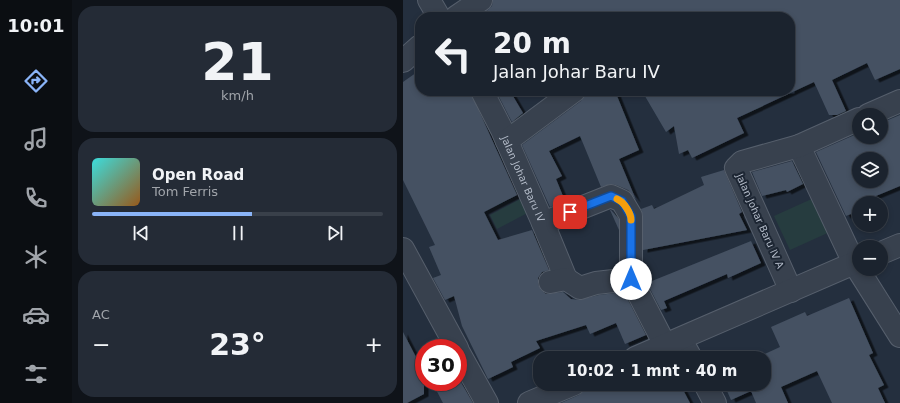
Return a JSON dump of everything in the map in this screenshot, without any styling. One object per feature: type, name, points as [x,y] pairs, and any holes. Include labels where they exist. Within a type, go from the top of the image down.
[{"type":"street","points":[[429,0],[436,12]]},
{"type":"street","points":[[463,12],[481,0]]},
{"type":"street","points":[[403,61],[415,50]]},
{"type":"street","name":"Jalan Johar Baru IV","points":[[484,96],[507,141],[543,223],[611,196],[622,201],[631,216],[631,279],[679,348]]},
{"type":"street","points":[[507,141],[567,96]]},
{"type":"street","points":[[884,108],[900,101]]},
{"type":"street","name":"Jalan Johar Baru IV A","points":[[791,291],[736,168],[742,162],[799,146],[852,122]]},
{"type":"street","points":[[799,146],[852,252]]},
{"type":"street","points":[[543,223],[558,280],[580,288],[596,283],[631,279]]},
{"type":"street","points":[[888,250],[900,246]]},
{"type":"street","points":[[403,249],[452,339]]},
{"type":"street","points":[[666,351],[679,348],[791,291],[852,264]]},
{"type":"street","points":[[865,276],[900,336]]},
{"type":"street","points":[[467,367],[487,403]]},
{"type":"street","points":[[529,403],[557,391]]},
{"type":"street","points":[[709,391],[715,403]]},
{"type":"green space","points":[[526,196],[533,210],[497,229],[490,215]]},
{"type":"green space","points":[[816,197],[832,231],[790,250],[774,216]]},
{"type":"building","points":[[493,0],[900,0],[900,69],[875,80],[867,63],[832,80],[846,111],[837,115],[829,115],[814,82],[795,91],[795,12],[485,12],[492,6]]},
{"type":"building","points":[[415,74],[415,96],[472,96],[517,195],[484,212],[498,240],[532,230],[549,270],[542,272],[538,278],[538,284],[541,290],[546,294],[563,292],[571,299],[579,300],[599,295],[624,292],[646,335],[625,344],[616,323],[590,334],[586,325],[536,341],[540,348],[511,362],[513,367],[488,379],[462,326],[454,296],[445,300],[433,278],[441,275],[429,247],[435,245],[403,180],[403,82]]},
{"type":"building","points":[[499,96],[513,96],[523,113],[512,122]]},
{"type":"building","points":[[584,96],[617,96],[639,150],[619,159],[636,200],[628,190],[616,185],[611,184],[601,187],[580,136],[549,151],[562,176],[556,179],[565,201],[550,207],[522,145],[581,101]]},
{"type":"building","points":[[645,96],[784,96],[737,118],[744,133],[692,158],[688,150],[679,154],[674,126],[666,132]]},
{"type":"building","points":[[900,115],[900,186],[876,196],[852,196],[852,214],[846,216],[816,152],[852,136],[852,144],[888,144],[888,120]]},
{"type":"building","points":[[792,161],[803,184],[787,192],[786,190],[762,196],[752,172]]},
{"type":"building","points":[[724,170],[742,212],[739,214],[747,230],[643,250],[643,216],[641,209],[652,205],[654,209],[704,185],[701,177]]},
{"type":"building","points":[[610,210],[619,219],[619,230]]},
{"type":"building","points":[[751,241],[761,263],[728,278],[727,274],[664,301],[667,308],[661,310],[647,283]]},
{"type":"building","points":[[849,298],[873,353],[869,355],[884,385],[878,388],[885,403],[832,403],[817,371],[781,387],[788,403],[756,403],[751,391],[771,391],[771,351],[780,347],[771,327],[805,312],[807,316]]},
{"type":"building","points":[[403,332],[415,355],[415,391],[424,391],[424,394],[407,403],[403,403]]},
{"type":"building","points":[[437,391],[466,391],[473,403],[443,403]]},
{"type":"building","points":[[584,391],[684,391],[690,403],[561,403],[579,395]]},
{"type":"building","points":[[727,391],[751,391],[731,400]]},
{"type":"slow traffic","points":[[617,199],[622,201],[631,216],[631,220]]},
{"type":"route","points":[[570,212],[611,196],[622,201],[631,216],[631,279]]}]
